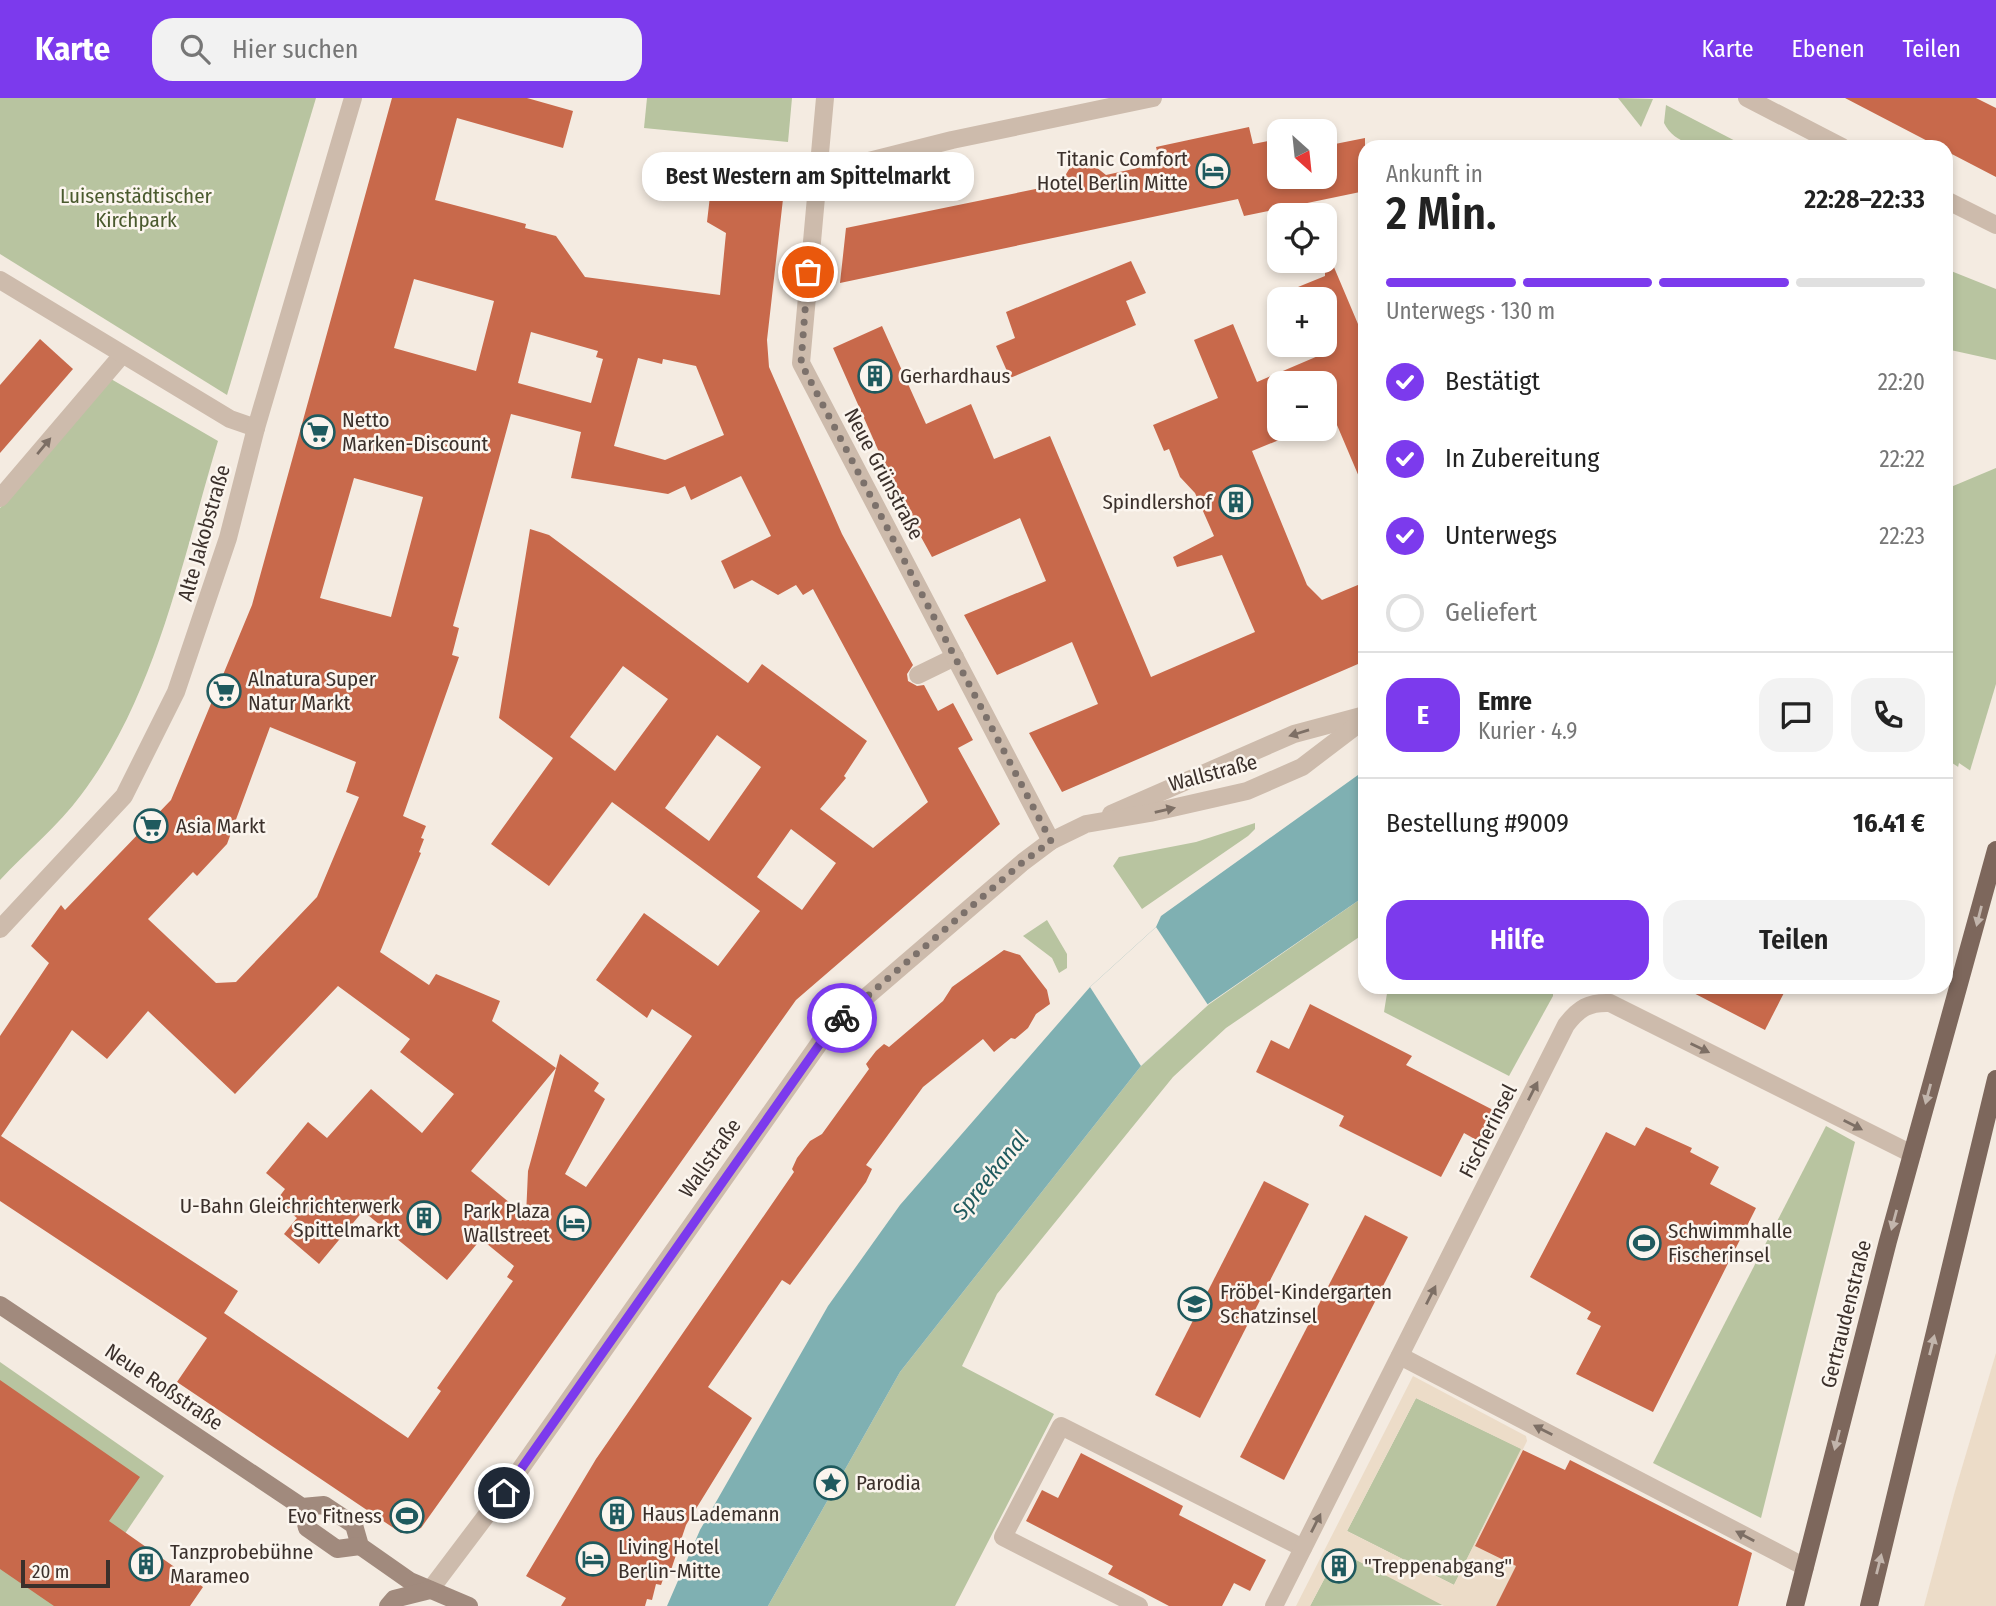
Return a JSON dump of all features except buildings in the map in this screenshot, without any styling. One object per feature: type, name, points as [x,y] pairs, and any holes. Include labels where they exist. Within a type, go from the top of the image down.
[{"type":"main road","name":"Gertraudenstraße","points":[[1795,1606],[1912,1154],[1996,849]]},
{"type":"main road","points":[[1869,1606],[1996,1079]]},
{"type":"street","name":"Alte Jakobstraße","points":[[0,929],[110,814],[134,781],[176,692],[203,620],[353,98]]},
{"type":"street","name":"Neue Grünstraße","points":[[825,98],[801,363],[1051,841]]},
{"type":"street","points":[[817,166],[845,167],[963,137],[1153,98]]},
{"type":"street","points":[[1747,98],[1828,140]]},
{"type":"street","points":[[1953,204],[1996,225]]},
{"type":"street","points":[[0,281],[230,419],[256,428]]},
{"type":"street","points":[[0,498],[122,355]]},
{"type":"street","points":[[918,676],[955,657]]},
{"type":"street","name":"Wallstraße","points":[[429,1598],[831,1028],[1023,862],[1051,841],[1294,734],[1358,719]]},
{"type":"street","name":"Wallstraße","points":[[1097,821],[1150,813],[1247,791],[1302,768],[1358,723]]},
{"type":"street","name":"Fischerinsel","points":[[1274,1606],[1566,1025],[1576,1012],[1592,1002],[1610,1003],[1912,1154]]},
{"type":"street","name":"Neue Roßstraße","points":[[0,1305],[302,1507],[324,1505],[330,1508],[354,1525],[360,1546],[429,1598],[469,1606]]},
{"type":"street","points":[[1400,1356],[1805,1567]]},
{"type":"street","points":[[1139,1606],[1003,1537],[1061,1426],[1303,1548]]},
{"type":"street","name":"Neue Roßstraße","points":[[302,1507],[307,1528],[328,1543],[337,1549],[360,1546]]},
{"type":"street","points":[[388,1606],[394,1599],[429,1598]]},
{"type":"green space","name":"Luisenstädtischer Kirchpark","points":[[0,98],[316,98],[227,395],[0,254]]},
{"type":"green space","points":[[647,98],[792,98],[788,142],[644,128]]},
{"type":"green space","points":[[1618,98],[1653,99],[1641,127]]},
{"type":"green space","points":[[1666,105],[1734,140],[1682,140],[1670,132],[1664,123]]},
{"type":"green space","points":[[1953,272],[1996,289],[1996,360],[1953,351]]},
{"type":"green space","points":[[111,379],[218,441],[179,579],[148,670],[129,714],[107,756],[81,795],[0,880],[0,508]]},
{"type":"green space","points":[[1996,468],[1996,684],[1969,774],[1953,764],[1953,486]]},
{"type":"green space","points":[[1255,823],[1255,829],[1248,836],[1142,909],[1113,866],[1119,857],[1196,842]]},
{"type":"green space","points":[[1358,901],[1358,938],[1226,1028],[1173,1077],[997,1294],[962,1366],[1054,1414],[955,1606],[768,1606],[900,1372],[1141,1066],[1208,1005]]},
{"type":"green space","points":[[1047,920],[1067,954],[1067,968],[1059,973],[1052,958],[1023,936]]},
{"type":"green space","points":[[1387,994],[1553,994],[1509,1076],[1384,1012]]},
{"type":"green space","points":[[1826,1126],[1855,1142],[1761,1518],[1653,1463]]},
{"type":"green space","points":[[0,1362],[164,1476],[76,1606],[0,1606]]},
{"type":"green space","points":[[1416,1398],[1522,1449],[1454,1585],[1347,1531]]},
{"type":"green space","points":[[1339,1551],[1445,1605],[1310,1606]]},
{"type":"shaded area","points":[[1996,1353],[1996,1606],[1924,1606],[1955,1491]]},
{"type":"shaded area","points":[[1413,1376],[1526,1436],[1527,1441],[1475,1545],[1516,1566],[1496,1606],[1444,1606],[1339,1551],[1310,1606],[1296,1606]],"holes":[[[1416,1398],[1521,1449],[1454,1585],[1347,1531]]]},
{"type":"water","name":"Spreekanal","points":[[1358,775],[1358,901],[1208,1004],[1141,1066],[900,1372],[768,1606],[667,1606],[700,1530],[828,1306],[900,1205],[1090,987],[1156,927],[1161,916]]},
{"type":"pier","points":[[1959,763],[1996,788],[1996,912],[1953,885],[1953,788]]},
{"type":"pier","points":[[1156,927],[1208,1005],[1141,1066],[1090,987]]},
{"type":"way so far","points":[[808,272],[801,363],[1051,841],[842,1018]]},
{"type":"place","name":"Titanic Comfort Hotel Berlin Mitte","points":[[1213,171]]},
{"type":"place","name":"Best Western am Spittelmarkt","points":[[808,272]]},
{"type":"place","name":"Gerhardhaus","points":[[875,376]]},
{"type":"place","name":"Netto Marken-Discount","points":[[318,432]]},
{"type":"place","name":"Spindlershof","points":[[1236,502]]},
{"type":"place","name":"Alnatura Super Natur Markt","points":[[224,691]]},
{"type":"place","name":"Asia Markt","points":[[151,826]]},
{"type":"place","name":"U-Bahn Gleichrichterwerk Spittelmarkt","points":[[424,1218]]},
{"type":"place","name":"Park Plaza Wallstreet","points":[[574,1223]]},
{"type":"place","name":"Schwimmhalle Fischerinsel","points":[[1644,1243]]},
{"type":"place","name":"Fröbel-Kindergarten Schatzinsel","points":[[1195,1304]]},
{"type":"place","name":"Parodia","points":[[831,1483]]},
{"type":"place","name":"Haus Lademann","points":[[617,1514]]},
{"type":"place","name":"Evo Fitness","points":[[407,1516]]},
{"type":"place","name":"Living Hotel Berlin-Mitte","points":[[593,1559]]},
{"type":"place","name":"Tanzprobebühne Marameo","points":[[146,1564]]},
{"type":"place","name":"\"Treppenabgang\"","points":[[1339,1566]]},
{"type":"route","points":[[504,1493],[755,1133],[831,1028],[842,1018]]}]
